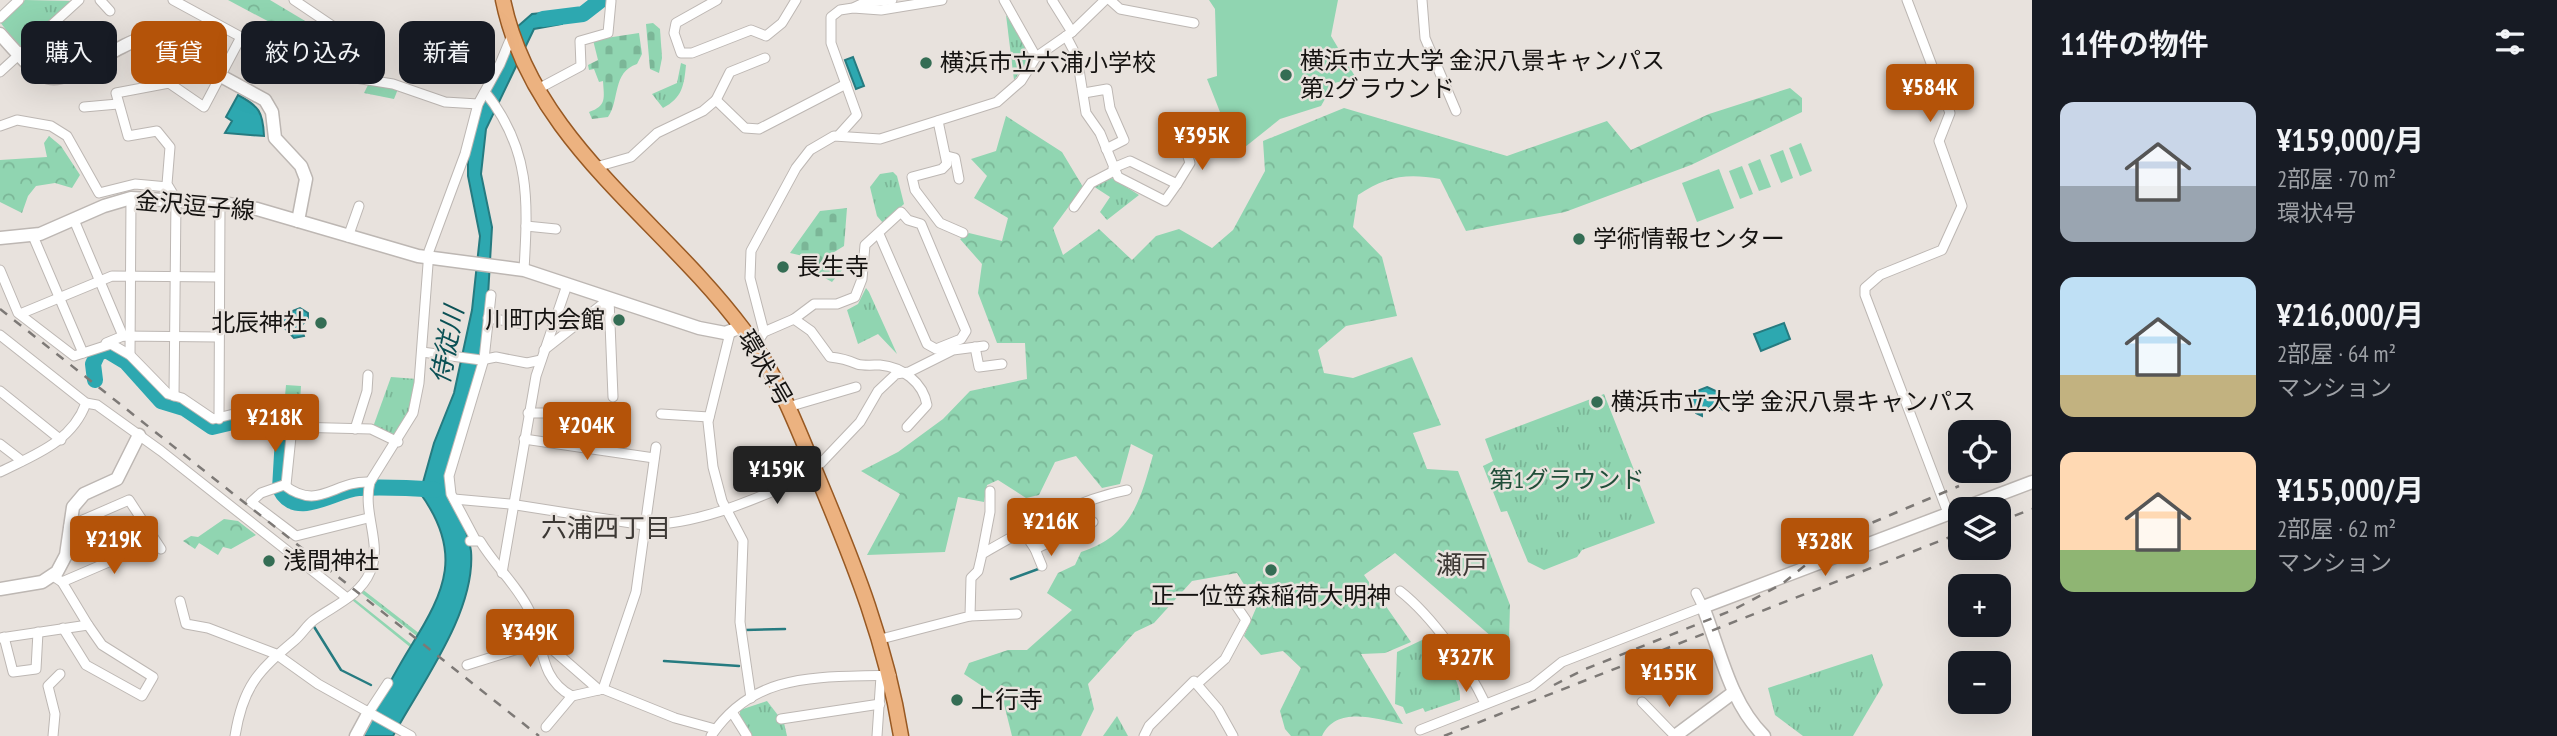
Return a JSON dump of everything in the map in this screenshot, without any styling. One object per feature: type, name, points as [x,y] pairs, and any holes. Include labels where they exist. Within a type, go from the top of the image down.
[{"type":"main road","points":[[503,0],[512,36]]},
{"type":"main road","name":"環状4号","points":[[512,36],[536,90],[569,137],[736,330],[755,346],[788,407],[881,639],[886,676],[901,736]]},
{"type":"street","points":[[0,18],[19,0]]},
{"type":"street","points":[[0,72],[79,0]]},
{"type":"street","points":[[100,0],[110,11]]},
{"type":"street","points":[[173,0],[241,37],[227,63]]},
{"type":"street","points":[[294,0],[344,31],[336,65],[343,76],[393,84],[445,102],[478,104]]},
{"type":"street","points":[[717,0],[676,23],[674,33],[681,53],[692,53],[751,30],[766,36],[782,23],[796,0]]},
{"type":"street","points":[[853,8],[866,2],[891,0]]},
{"type":"street","points":[[764,332],[750,278],[753,244],[803,158],[818,145],[839,135],[857,116],[831,43],[831,17],[840,10],[853,8],[881,10],[942,0]]},
{"type":"street","points":[[1004,0],[1036,57]]},
{"type":"street","points":[[1052,0],[1077,57],[1086,113],[1118,177],[1165,201],[1190,163],[1185,147],[1192,140]]},
{"type":"street","points":[[1422,0],[1425,38],[1456,111]]},
{"type":"street","points":[[1420,730],[1532,686],[1562,662],[1948,513],[1864,295],[1865,288],[1881,275],[1942,250],[1962,206],[1939,141],[1950,113],[1907,0]]},
{"type":"street","points":[[536,90],[581,66],[580,41],[608,33],[611,1]]},
{"type":"street","points":[[839,135],[880,139],[999,101],[1021,81],[1036,57],[1069,34],[1104,1],[1120,9],[1194,23]]},
{"type":"street","points":[[0,34],[39,75],[60,79],[131,42]]},
{"type":"street","points":[[235,736],[239,706],[275,654],[295,640],[311,622],[347,598],[363,583],[372,566],[374,543],[368,518],[367,494],[370,482],[398,442],[413,414],[422,352],[428,258],[478,104],[486,93],[512,36]]},
{"type":"street","points":[[596,167],[631,157],[657,133],[703,111],[716,100],[730,72],[765,58]]},
{"type":"street","points":[[227,78],[265,100],[272,112],[279,144],[301,166],[306,185],[298,221]]},
{"type":"street","points":[[164,84],[116,93],[128,136],[157,131],[170,147],[168,187],[176,199],[174,396]]},
{"type":"street","points":[[170,84],[204,107],[216,84]]},
{"type":"street","points":[[716,100],[745,128],[759,129],[846,84]]},
{"type":"street","points":[[1084,93],[1107,89],[1110,108],[1124,141],[1106,149]]},
{"type":"street","points":[[486,93],[498,107],[519,151],[526,185],[524,270],[681,324],[736,330],[709,418],[713,467],[726,510],[743,541],[740,622],[751,698]]},
{"type":"street","points":[[84,107],[118,104]]},
{"type":"street","points":[[0,126],[17,120],[51,126],[67,136],[99,193],[135,184],[168,187]]},
{"type":"street","points":[[938,121],[947,164],[942,169],[912,177],[915,190],[940,223],[963,233]]},
{"type":"street","points":[[947,156],[955,158],[959,180]]},
{"type":"street","points":[[1073,207],[1091,183],[1130,161],[1177,184]]},
{"type":"street","points":[[126,336],[131,198]]},
{"type":"street","name":"金沢逗子線","points":[[0,238],[33,236],[104,205],[131,198],[176,199],[257,209],[428,258],[524,270]]},
{"type":"street","points":[[219,203],[219,419]]},
{"type":"street","points":[[348,237],[359,206]]},
{"type":"street","points":[[755,346],[764,332],[794,319],[814,304],[837,304],[855,297],[862,279],[865,245],[901,212],[908,220],[921,224],[965,334],[936,349],[927,344],[879,234]]},
{"type":"street","points":[[74,220],[126,336],[130,355]]},
{"type":"street","points":[[526,226],[556,229]]},
{"type":"street","points":[[33,236],[83,353]]},
{"type":"street","points":[[0,270],[20,314],[74,356],[126,336],[218,337]]},
{"type":"street","points":[[20,314],[101,279],[130,275],[219,277]]},
{"type":"street","points":[[502,573],[528,413],[542,356],[567,285]]},
{"type":"street","points":[[491,295],[482,359],[449,476],[449,486],[473,540],[502,573],[531,614],[538,644],[553,681],[572,696]]},
{"type":"street","points":[[422,352],[482,359],[496,357],[527,363],[542,356],[609,299]]},
{"type":"street","points":[[609,299],[613,397]]},
{"type":"street","points":[[488,318],[519,323]]},
{"type":"street","points":[[794,319],[811,331],[830,357],[851,360],[857,364],[883,365],[903,372],[925,394],[927,405],[907,427]]},
{"type":"street","points":[[0,335],[86,403],[97,405],[139,435],[347,598]]},
{"type":"street","points":[[104,344],[111,344],[130,355],[168,394],[209,418],[219,419],[250,410],[265,410],[279,416],[292,427],[371,429],[398,442]]},
{"type":"street","points":[[454,499],[514,505],[644,525],[681,522],[726,510],[814,470],[859,422],[878,391],[896,374],[953,350],[979,346],[979,367],[1002,364]]},
{"type":"street","points":[[355,429],[367,391],[368,375]]},
{"type":"street","points":[[788,407],[856,387]]},
{"type":"street","points":[[0,391],[61,440]]},
{"type":"street","points":[[0,471],[61,440],[83,414],[86,403]]},
{"type":"street","points":[[528,413],[587,413]]},
{"type":"street","points":[[661,414],[709,418]]},
{"type":"street","points":[[282,485],[292,427]]},
{"type":"street","points":[[57,579],[64,561],[73,507],[80,497],[112,482],[121,473],[139,435]]},
{"type":"street","points":[[524,439],[654,458]]},
{"type":"street","points":[[0,444],[22,461]]},
{"type":"street","points":[[601,689],[636,592],[656,447]]},
{"type":"street","points":[[282,485],[296,494],[318,497],[352,483],[370,482]]},
{"type":"street","points":[[1991,497],[2032,482]]},
{"type":"street","points":[[282,485],[251,502],[296,536],[368,518]]},
{"type":"street","points":[[982,554],[1023,530],[1083,503],[1127,490]]},
{"type":"street","points":[[970,616],[971,578],[978,571],[982,554],[990,512],[990,492]]},
{"type":"street","points":[[0,589],[57,579],[158,545],[129,500],[69,526]]},
{"type":"street","points":[[1035,549],[1093,522]]},
{"type":"street","points":[[1023,530],[1042,566]]},
{"type":"street","points":[[57,579],[102,645],[153,677],[142,696],[86,665],[63,628]]},
{"type":"street","points":[[1399,591],[1418,605],[1457,655],[1469,678],[1475,681],[1485,703]]},
{"type":"street","points":[[1696,593],[1734,692],[1755,727],[1764,736]]},
{"type":"street","points":[[1197,684],[1225,659],[1246,620],[1231,598]]},
{"type":"street","points":[[180,601],[186,624],[208,628],[275,654],[318,684],[411,736]]},
{"type":"street","points":[[881,639],[970,616],[1017,614]]},
{"type":"street","points":[[38,632],[36,669],[13,671],[2,638],[38,632],[63,628],[88,625]]},
{"type":"street","points":[[467,665],[538,644],[552,649],[601,689],[713,733],[732,712],[751,698],[786,680],[886,676],[877,736]]},
{"type":"street","points":[[53,736],[55,713],[48,686],[60,674]]},
{"type":"street","points":[[1144,736],[1149,726],[1194,681],[1218,709],[1233,736]]},
{"type":"street","points":[[356,736],[388,683]]},
{"type":"street","points":[[546,727],[572,696],[601,689]]},
{"type":"street","points":[[1642,702],[1675,736],[1734,692]]},
{"type":"street","points":[[781,719],[880,704]]},
{"type":"street","points":[[732,712],[747,736]]},
{"type":"green space","points":[[25,0],[72,1],[50,21],[21,21],[20,48],[0,22]]},
{"type":"green space","points":[[228,0],[270,0],[305,21],[267,21]]},
{"type":"green space","name":"横浜市立大学 金沢八景キャンパス 第2グラウンド","points":[[1209,0],[1338,0],[1331,36],[1356,78],[1334,83],[1321,106],[1280,119],[1245,147],[1239,148],[1231,140],[1207,79],[1217,76],[1215,9]]},
{"type":"green space","points":[[1006,15],[1033,55],[1014,80]]},
{"type":"green space","points":[[653,23],[660,29],[662,58],[659,73],[650,69],[646,24]]},
{"type":"green space","points":[[639,33],[642,54],[637,64],[629,68],[620,80],[612,110],[608,117],[592,119],[589,112],[602,104],[604,97],[603,81],[599,82],[594,69],[589,70],[588,65],[598,60],[593,40]]},
{"type":"green space","points":[[681,63],[686,65],[681,91],[663,108],[652,94],[677,83]]},
{"type":"green space","points":[[368,84],[398,89],[394,99],[364,93]]},
{"type":"green space","points":[[1790,88],[1802,98],[1802,112],[1691,165],[1565,212],[1466,231],[1440,179],[1407,176],[1388,180],[1358,195],[1353,227],[1382,257],[1397,316],[1346,326],[1318,350],[1324,373],[1353,378],[1412,357],[1441,425],[1413,433],[1427,469],[1458,471],[1510,605],[1509,641],[1492,637],[1395,553],[1364,575],[1411,642],[1385,653],[1361,654],[1403,724],[1369,717],[1347,717],[1329,726],[1322,736],[1291,736],[1285,729],[1280,711],[1301,668],[1283,651],[1261,655],[1244,636],[1257,606],[1237,573],[1192,581],[1154,623],[1135,632],[1088,684],[1094,709],[1081,736],[1012,736],[1003,700],[964,674],[969,663],[1008,650],[1027,650],[1072,610],[1047,593],[1058,573],[1075,565],[1081,552],[1112,537],[1131,515],[1153,455],[1131,444],[1120,484],[1102,488],[1076,456],[1055,462],[1039,495],[1026,498],[998,480],[987,485],[984,502],[958,497],[945,552],[867,555],[900,494],[861,471],[898,452],[943,419],[970,391],[1027,379],[1025,343],[997,343],[978,293],[982,264],[960,239],[969,233],[1002,241],[1008,218],[974,198],[987,176],[971,159],[996,151],[1006,116],[1062,152],[1083,187],[1053,228],[1063,255],[1099,229],[1132,260],[1156,236],[1179,229],[1212,248],[1233,230],[1265,171],[1263,141],[1344,108],[1507,156],[1607,121],[1631,150],[1709,114]]},
{"type":"green space","points":[[49,136],[61,146],[80,175],[72,188],[55,183],[36,186],[28,196],[22,213],[0,202],[0,160],[47,157],[44,143]]},
{"type":"green space","points":[[1801,143],[1812,171],[1800,176],[1789,148]]},
{"type":"green space","points":[[1783,150],[1793,178],[1781,183],[1770,155]]},
{"type":"green space","points":[[1760,159],[1771,187],[1759,191],[1748,164]]},
{"type":"green space","points":[[1742,166],[1753,194],[1740,199],[1729,171]]},
{"type":"green space","points":[[1719,169],[1734,208],[1697,222],[1682,183]]},
{"type":"green space","points":[[893,172],[897,176],[904,204],[883,223],[877,216],[870,187],[880,174]]},
{"type":"green space","points":[[1112,178],[1139,195],[1107,220],[1100,212],[1110,197],[1093,186]]},
{"type":"green space","points":[[847,208],[844,246],[831,254],[829,261],[842,270],[832,282],[811,270],[812,258],[790,253],[820,211]]},
{"type":"green space","points":[[866,288],[897,354],[878,334],[858,344],[847,310],[858,304]]},
{"type":"green space","points":[[391,377],[417,379],[411,413],[396,437],[373,427]]},
{"type":"green space","points":[[286,385],[301,386],[299,418],[292,418],[284,407]]},
{"type":"green space","name":"第1グラウンド","points":[[1604,394],[1655,523],[1582,550],[1577,557],[1544,570],[1528,562],[1507,511],[1501,512],[1483,466],[1493,461],[1485,439]]},
{"type":"green space","points":[[224,519],[238,521],[256,535],[231,549],[223,547],[218,555],[199,543],[195,549],[183,541],[191,536],[198,537]]},
{"type":"green space","points":[[362,589],[420,634],[418,637],[359,591]]},
{"type":"green space","points":[[352,597],[412,645],[410,647],[352,600]]},
{"type":"green space","points":[[1422,640],[1453,675],[1460,691],[1460,700],[1425,712],[1423,708],[1406,714],[1403,707],[1395,704],[1397,652]]},
{"type":"green space","points":[[1872,654],[1883,685],[1853,736],[1803,736],[1775,715],[1768,688]]},
{"type":"green space","points":[[767,701],[784,723],[787,736],[752,736],[740,717],[740,710]]},
{"type":"green space","points":[[1117,716],[1128,736],[1103,736]]},
{"type":"water","points":[[561,11],[562,24],[534,29],[486,129],[481,174],[492,227],[486,330],[480,364],[446,475],[449,495],[466,531],[471,551],[465,598],[444,647],[393,736],[361,736],[441,589],[445,571],[442,534],[420,493],[434,443],[454,393],[472,310],[480,236],[468,176],[468,157],[475,122],[492,84],[495,84],[495,77],[517,27],[532,14]]},
{"type":"water","points":[[853,57],[864,86],[856,89],[845,60]]},
{"type":"water","points":[[238,95],[258,111],[264,136],[225,133],[232,121],[226,117]]},
{"type":"water","points":[[300,308],[308,313],[308,318],[301,326],[304,336],[294,338],[281,324],[280,316]]},
{"type":"water","points":[[1784,323],[1790,339],[1761,351],[1754,334]]},
{"type":"water","points":[[1707,387],[1720,393],[1723,405],[1722,409],[1717,404],[1702,411],[1702,416],[1696,413],[1692,399],[1697,391]]},
{"type":"waterway","name":"侍従川","points":[[543,19],[583,14],[601,0]]},
{"type":"waterway","points":[[95,380],[93,364],[98,353],[106,350],[126,362],[161,401],[184,408],[212,427],[254,417],[273,422],[283,437],[280,489],[287,498],[296,502],[317,501],[359,488],[435,490]]},
{"type":"waterway","points":[[602,423],[603,445]]},
{"type":"waterway","points":[[1011,579],[1041,568]]},
{"type":"waterway","points":[[313,625],[341,670],[371,685]]},
{"type":"waterway","points":[[745,630],[785,629]]},
{"type":"waterway","points":[[664,661],[739,666]]},
{"type":"railway","points":[[0,309],[539,736]]},
{"type":"railway","points":[[1554,685],[1583,670],[1733,610],[1782,584],[1843,535],[1959,486]]},
{"type":"railway","points":[[2011,517],[2032,509]]},
{"type":"railway","points":[[1444,736],[1948,538]]},
{"type":"place","name":"横浜市立六浦小学校","points":[[926,63]]},
{"type":"place","name":"横浜市立大学 金沢八景キャンパス 第2グラウンド","points":[[1286,75]]},
{"type":"place","name":"学術情報センター","points":[[1579,239]]},
{"type":"place","name":"長生寺","points":[[783,267]]},
{"type":"place","name":"川町内会館","points":[[619,320]]},
{"type":"place","name":"北辰神社","points":[[321,323]]},
{"type":"place","name":"横浜市立大学 金沢八景キャンパス","points":[[1597,402]]},
{"type":"place","name":"浅間神社","points":[[269,561]]},
{"type":"place","name":"正一位笠森稲荷大明神","points":[[1271,570]]},
{"type":"place","name":"上行寺","points":[[957,700]]},
{"type":"district","name":"六浦四丁目","points":[[606,528]]},
{"type":"district","name":"瀬戸","points":[[1462,565]]}]
